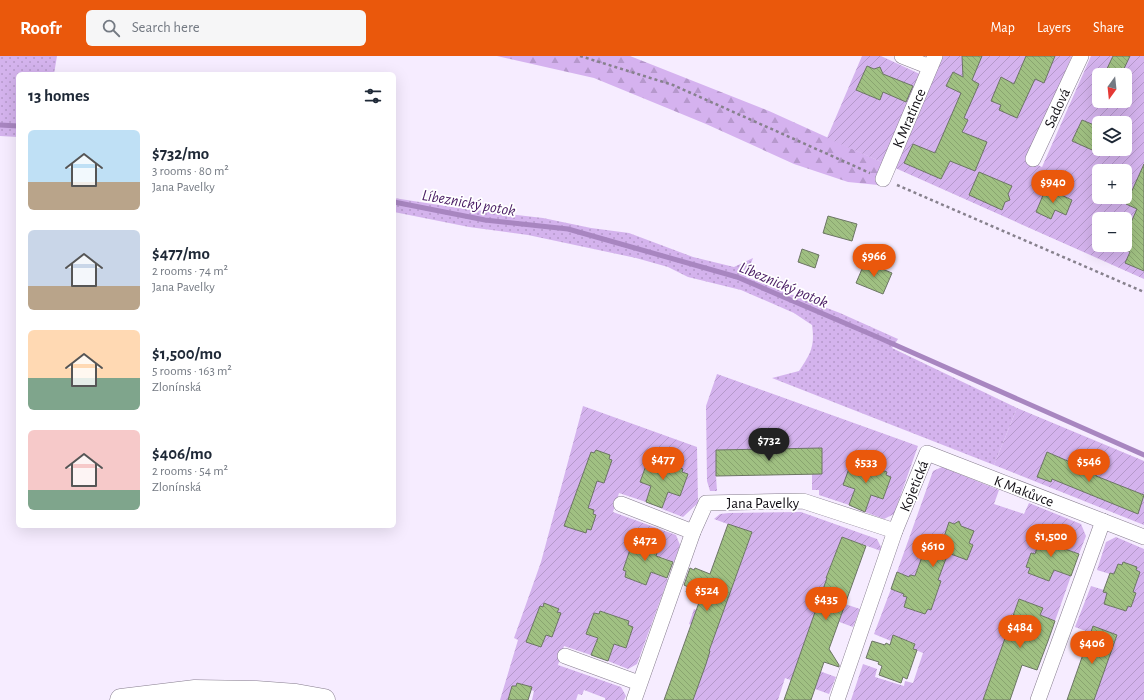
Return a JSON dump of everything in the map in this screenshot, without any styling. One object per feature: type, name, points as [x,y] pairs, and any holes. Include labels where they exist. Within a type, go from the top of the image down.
[{"type":"street","points":[[902,56],[933,62]]},
{"type":"street","name":"Sadová","points":[[1033,159],[1081,56]]},
{"type":"street","name":"K Mratínce","points":[[883,179],[933,62]]},
{"type":"street","name":"K Makůvce","points":[[927,453],[1144,537]]},
{"type":"street","name":"Kojetická","points":[[836,700],[895,532],[927,453]]},
{"type":"street","name":"Jana Pavelky","points":[[634,700],[693,532],[706,503],[803,501],[895,532]]},
{"type":"street","points":[[621,504],[693,532]]},
{"type":"street","points":[[1038,700],[1103,520]]},
{"type":"street","points":[[565,656],[639,683]]},
{"type":"street","points":[[121,700],[195,691],[256,692],[296,695],[324,700]]},
{"type":"path","points":[[580,56],[673,85],[883,179],[1144,292]]},
{"type":"shaded area","points":[[0,56],[57,56],[54,72],[16,72],[16,137],[0,136]]},
{"type":"shaded area","points":[[862,56],[881,56],[924,76],[886,164],[827,138]]},
{"type":"shaded area","points":[[941,56],[1072,56],[1027,160],[1042,167],[1091,56],[1144,56],[1144,279],[893,167]]},
{"type":"shaded area","points":[[396,198],[458,208],[543,218],[591,228],[629,233],[693,257],[734,267],[753,258],[746,277],[840,313],[898,339],[892,348],[1017,408],[994,465],[772,378],[799,371],[807,359],[811,349],[813,339],[812,325],[794,313],[741,290],[688,277],[668,267],[636,258],[528,235],[469,227],[396,212]]},
{"type":"shaded area","points":[[717,374],[918,446],[894,514],[884,519],[865,512],[870,498],[868,497],[869,494],[883,499],[891,478],[886,475],[887,472],[858,462],[843,485],[857,490],[854,492],[849,505],[819,495],[819,490],[812,490],[812,474],[822,474],[822,449],[716,476],[717,491],[710,491],[707,481],[706,406]]},
{"type":"shaded area","points":[[583,406],[697,447],[698,503],[683,517],[662,509],[667,495],[665,494],[666,491],[680,496],[688,474],[682,472],[683,469],[655,459],[653,462],[648,460],[640,481],[654,487],[650,489],[646,502],[619,493],[613,512],[676,535],[680,545],[674,562],[661,557],[659,559],[656,558],[660,545],[639,537],[637,543],[633,542],[623,570],[626,571],[625,577],[646,585],[652,570],[654,573],[668,579],[637,664],[628,669],[608,661],[613,648],[611,643],[626,648],[633,627],[628,625],[629,621],[601,611],[599,614],[594,613],[586,634],[600,639],[599,642],[596,642],[591,655],[564,646],[558,665],[621,687],[626,696],[624,700],[605,700],[605,698],[584,690],[582,695],[578,694],[576,700],[532,700],[534,691],[531,690],[532,687],[517,683],[516,686],[512,686],[508,700],[500,700],[518,640],[514,638],[541,562]]},
{"type":"shaded area","points":[[1017,408],[1144,461],[1144,525],[994,465]]},
{"type":"shaded area","points":[[942,467],[999,490],[994,504],[1024,514],[1029,503],[1081,524],[1086,536],[1079,554],[1065,549],[1061,550],[1064,542],[1059,540],[1061,537],[1047,532],[1046,535],[1042,534],[1035,554],[1031,553],[1026,566],[1030,568],[1028,573],[1049,581],[1054,570],[1071,576],[1055,621],[1040,615],[1043,608],[1019,599],[1009,625],[1011,626],[1009,633],[1007,633],[1003,650],[1001,649],[999,659],[989,682],[1010,700],[851,700],[863,664],[877,669],[875,677],[904,686],[905,681],[913,683],[923,653],[913,649],[915,643],[894,636],[891,641],[874,634],[891,589],[904,594],[903,596],[907,597],[904,607],[925,614],[928,609],[931,610],[941,582],[938,580],[940,575],[918,567],[915,576],[911,575],[909,577],[897,572],[933,471]]},
{"type":"shaded area","points":[[801,512],[877,539],[882,549],[881,551],[842,537],[826,577],[845,604],[860,609],[853,627],[815,613],[797,663],[836,677],[829,694],[785,678],[778,700],[693,700],[715,634],[689,624],[694,609],[721,618],[752,533],[714,519],[720,514],[729,513]]},
{"type":"shaded area","points":[[1116,537],[1144,549],[1144,700],[1092,700],[1117,635],[1093,626],[1091,633],[1075,627],[1091,586],[1104,590],[1103,592],[1107,593],[1104,604],[1125,611],[1128,606],[1131,607],[1136,593],[1133,592],[1140,572],[1136,570],[1137,567],[1123,562],[1122,565],[1118,564],[1114,574],[1097,570],[1106,542]]},
{"type":"green space","points":[[497,56],[630,56],[769,111],[886,164],[878,185],[848,182],[794,164],[706,124],[594,78]]},
{"type":"building","points":[[962,56],[982,56],[972,80],[979,84],[964,118],[968,120],[962,132],[987,142],[975,171],[950,161],[941,179],[904,163],[913,144],[935,153],[961,93],[946,86],[953,72],[963,77]]},
{"type":"building","points":[[1026,56],[1055,56],[1044,83],[1035,79],[1017,118],[999,110],[1001,105],[991,101],[1001,77],[1014,84]]},
{"type":"building","points":[[1113,56],[1130,56],[1124,68],[1107,68]]},
{"type":"building","points":[[867,66],[874,69],[880,67],[883,74],[913,86],[906,102],[883,92],[880,100],[856,90]]},
{"type":"building","points":[[1082,120],[1092,124],[1092,150],[1072,141]]},
{"type":"building","points":[[1144,164],[1144,271],[1125,263],[1130,252],[1132,252],[1132,220],[1137,209],[1126,204],[1132,204],[1132,191]]},
{"type":"building","points":[[979,172],[1012,186],[1008,194],[1010,200],[1005,202],[1002,210],[969,195]]},
{"type":"building","points":[[1046,188],[1072,200],[1066,215],[1055,210],[1051,219],[1036,212]]},
{"type":"building","points":[[828,216],[857,224],[852,241],[823,233]]},
{"type":"building","points":[[802,249],[819,255],[815,268],[798,262]]},
{"type":"building","points":[[865,262],[892,273],[883,294],[856,283]]},
{"type":"building","points":[[822,448],[822,474],[716,476],[716,450]]},
{"type":"building","points":[[596,450],[610,455],[609,459],[612,460],[604,483],[597,481],[588,508],[594,510],[593,514],[596,515],[591,530],[587,529],[586,533],[564,526],[591,452],[594,453]]},
{"type":"building","points":[[1047,452],[1070,462],[1070,464],[1096,474],[1096,476],[1144,495],[1138,514],[1052,479],[1051,482],[1037,477]]},
{"type":"building","points":[[655,459],[683,469],[682,472],[688,474],[680,496],[668,492],[662,508],[646,502],[651,486],[640,482],[648,460],[653,462]]},
{"type":"building","points":[[858,462],[887,472],[886,475],[891,477],[883,499],[871,495],[865,512],[849,505],[855,489],[843,485],[851,463],[857,465]]},
{"type":"building","points":[[959,521],[961,526],[974,531],[969,543],[973,545],[967,560],[948,553],[938,580],[941,581],[931,610],[928,609],[925,614],[904,607],[907,597],[903,596],[904,594],[891,589],[897,572],[909,577],[910,575],[915,576],[930,535],[943,540],[949,522],[954,524]]},
{"type":"building","points":[[728,524],[752,532],[693,700],[664,700],[701,597],[686,592],[688,587],[684,585],[690,568],[694,570],[695,568],[710,574]]},
{"type":"building","points":[[1047,532],[1061,537],[1059,540],[1064,541],[1062,548],[1079,554],[1071,576],[1054,570],[1049,581],[1028,573],[1030,568],[1026,567],[1031,553],[1035,554],[1042,534],[1046,535]]},
{"type":"building","points":[[639,537],[660,545],[656,556],[673,562],[667,578],[651,572],[646,585],[625,577],[626,571],[623,570],[633,541],[637,543]]},
{"type":"building","points":[[842,537],[866,546],[829,649],[839,667],[824,662],[811,700],[784,700],[826,578]]},
{"type":"building","points":[[1123,562],[1137,567],[1136,570],[1140,572],[1133,592],[1136,593],[1131,607],[1128,606],[1126,611],[1104,604],[1107,593],[1103,592],[1110,573],[1114,574],[1118,564],[1122,565]]},
{"type":"building","points":[[1019,599],[1043,608],[1040,615],[1055,621],[1048,641],[1037,670],[1022,665],[1010,700],[983,700]]},
{"type":"building","points":[[544,603],[559,609],[557,612],[561,613],[552,637],[546,635],[541,647],[526,642],[540,606],[543,607]]},
{"type":"building","points":[[600,611],[629,621],[628,625],[633,627],[626,648],[614,644],[608,661],[591,655],[598,638],[586,634],[594,613],[599,614]]},
{"type":"building","points":[[1093,626],[1117,635],[1094,700],[1067,700]]},
{"type":"building","points":[[893,635],[915,644],[913,649],[917,650],[907,679],[903,677],[901,683],[879,675],[882,666],[878,664],[879,662],[866,658],[872,641],[890,645]]},
{"type":"building","points":[[517,683],[532,687],[528,700],[508,700],[512,686],[516,686]]},
{"type":"waterway","name":"Líbeznický potok","points":[[0,125],[16,126]]},
{"type":"waterway","name":"Líbeznický potok","points":[[396,202],[485,220],[568,229],[737,277],[875,336],[1144,455]]}]
